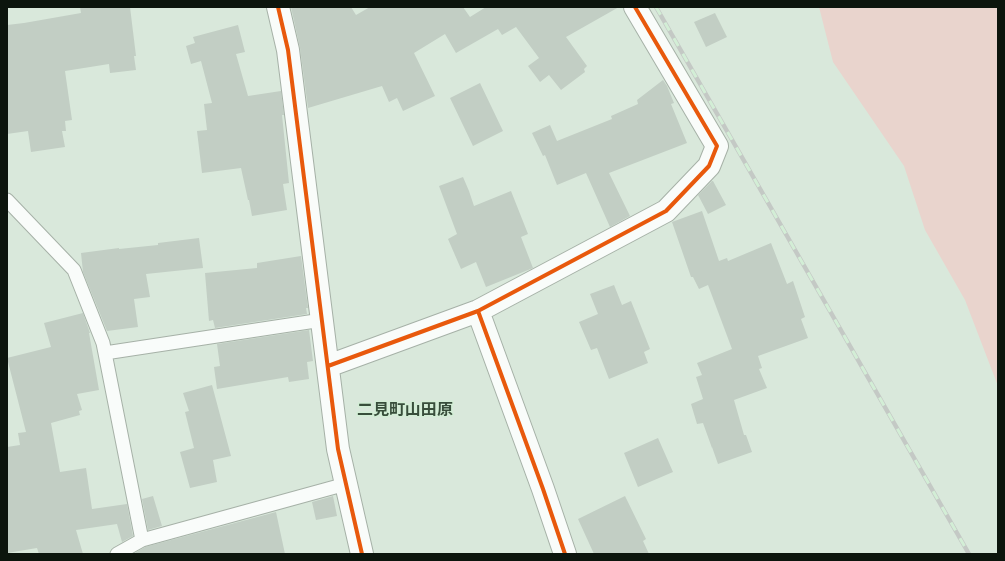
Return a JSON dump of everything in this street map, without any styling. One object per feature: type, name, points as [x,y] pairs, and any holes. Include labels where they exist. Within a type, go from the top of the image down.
[{"type":"street","points":[[278,7],[288,50],[338,449],[362,554]]},
{"type":"street","points":[[328,366],[478,311],[666,210],[709,166],[717,146],[635,7]]},
{"type":"street","points":[[478,311],[566,554]]},
{"type":"lane","points":[[7,200],[74,270],[103,343],[142,540]]},
{"type":"lane","points":[[105,353],[322,320]]},
{"type":"lane","points":[[117,554],[142,540],[346,484]]},
{"type":"shaded area","points":[[819,7],[998,7],[998,386],[965,300],[925,230],[904,166],[833,62]]},
{"type":"building","points":[[80,7],[130,7],[136,56],[134,56],[136,70],[110,73],[109,64],[65,71],[72,120],[65,121],[66,131],[62,131],[65,147],[31,152],[28,131],[7,134],[7,25],[81,13]]},
{"type":"building","points":[[291,7],[351,7],[356,15],[370,7],[463,7],[470,17],[486,7],[619,7],[566,37],[587,66],[584,69],[585,72],[561,90],[549,75],[540,82],[528,66],[539,58],[516,27],[502,35],[498,29],[456,53],[445,34],[414,53],[435,96],[403,111],[397,98],[389,102],[382,86],[308,108],[300,48]]},
{"type":"building","points":[[715,13],[727,37],[706,47],[694,22]]},
{"type":"building","points":[[238,25],[245,52],[236,54],[248,96],[281,91],[289,183],[283,184],[287,210],[252,216],[241,168],[202,173],[197,131],[207,130],[204,104],[212,103],[201,61],[191,64],[186,46],[195,43],[193,37]]},
{"type":"building","points":[[663,80],[674,103],[671,104],[687,143],[609,173],[630,216],[610,227],[586,173],[557,185],[545,155],[543,156],[532,133],[550,125],[557,141],[612,119],[611,116],[638,104],[637,100]]},
{"type":"building","points":[[480,83],[503,131],[473,146],[450,98]]},
{"type":"building","points":[[463,177],[474,206],[511,191],[528,234],[521,237],[533,268],[486,287],[476,262],[461,269],[448,239],[457,234],[439,186]]},
{"type":"building","points":[[712,181],[726,205],[708,214],[698,195]]},
{"type":"building","points":[[702,211],[719,261],[727,258],[728,261],[771,243],[787,284],[793,281],[805,317],[801,319],[808,338],[758,356],[762,368],[759,369],[767,388],[734,400],[744,435],[746,435],[752,452],[718,464],[703,423],[697,424],[691,404],[703,399],[696,377],[702,375],[697,363],[732,349],[708,285],[699,289],[693,277],[691,277],[672,222]]},
{"type":"building","points":[[199,238],[203,268],[146,274],[150,297],[134,299],[138,327],[107,331],[83,272],[81,253],[158,245],[158,243]]},
{"type":"building","points":[[301,256],[308,308],[306,308],[307,314],[215,328],[213,320],[209,321],[205,273],[257,268],[257,263]]},
{"type":"building","points":[[614,285],[622,305],[631,301],[650,349],[644,352],[648,363],[609,379],[597,348],[591,350],[579,322],[598,314],[590,294]]},
{"type":"building","points":[[83,313],[90,333],[99,390],[77,394],[82,410],[79,411],[80,415],[51,423],[60,472],[86,468],[92,509],[127,504],[133,536],[122,542],[117,524],[76,530],[83,554],[39,554],[37,548],[7,553],[7,447],[20,445],[18,433],[26,432],[7,358],[51,347],[44,323]]},
{"type":"building","points":[[309,330],[313,361],[307,362],[309,379],[289,382],[288,377],[217,389],[214,367],[220,366],[217,344]]},
{"type":"building","points":[[212,385],[231,456],[213,460],[217,482],[190,488],[180,452],[194,448],[185,412],[189,411],[183,393]]},
{"type":"building","points":[[658,438],[673,472],[638,487],[624,453]]},
{"type":"building","points":[[153,496],[162,526],[148,530],[142,499]]},
{"type":"building","points":[[333,496],[337,516],[316,520],[312,502]]},
{"type":"building","points":[[625,496],[646,539],[643,541],[649,554],[594,554],[578,519]]},
{"type":"building","points":[[276,512],[285,554],[133,554],[145,547]]},
{"type":"railway","points":[[656,7],[969,554]]},
{"type":"cycle path","points":[[278,7],[288,50],[338,449],[362,554]]},
{"type":"cycle path","points":[[328,366],[478,311],[666,211],[709,166],[717,146],[635,7]]},
{"type":"cycle path","points":[[478,311],[565,554]]},
{"type":"district","name":"二見町山田原","points":[[405,411]]}]
